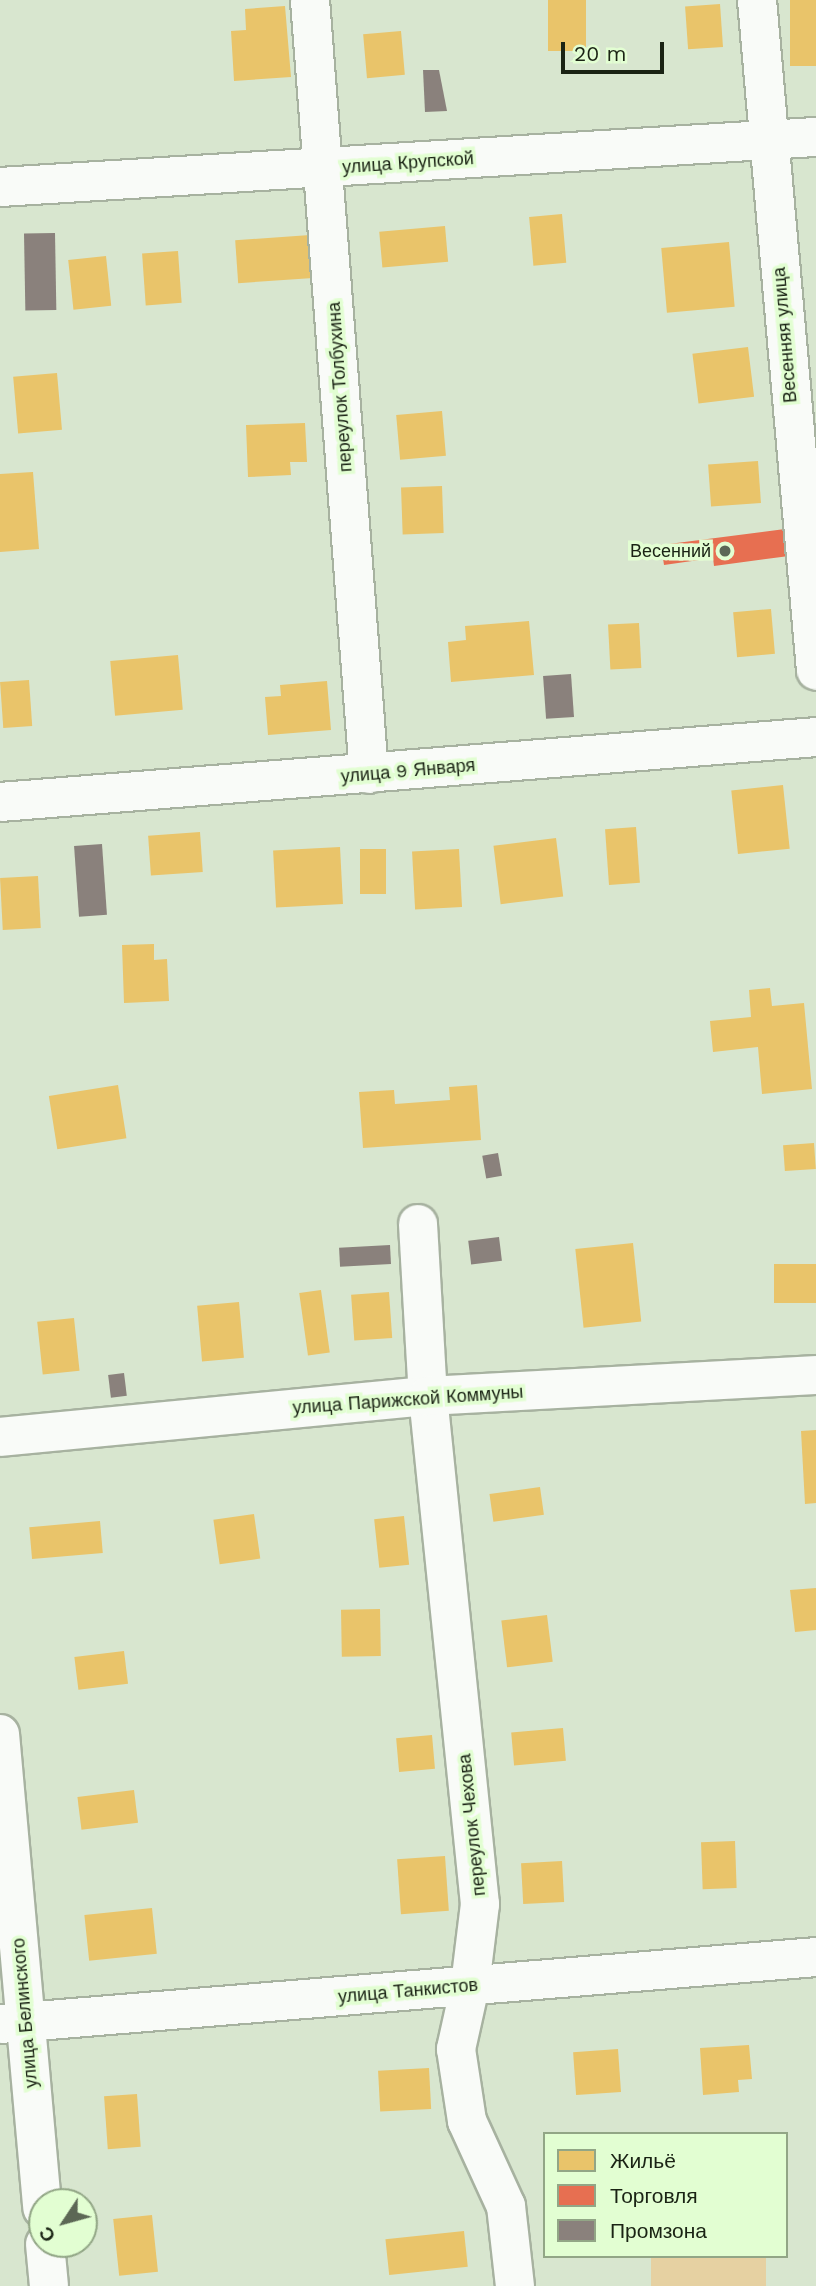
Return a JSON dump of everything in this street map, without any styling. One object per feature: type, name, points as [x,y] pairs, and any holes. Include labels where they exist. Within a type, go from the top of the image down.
[{"type":"street","name":"переулок Толбухина","points":[[310,0],[369,774]]},
{"type":"street","name":"Весенняя улица","points":[[757,0],[766,140],[816,670]]},
{"type":"street","name":"улица Крупской","points":[[0,187],[816,137]]},
{"type":"street","name":"улица 9 Января","points":[[0,802],[816,737]]},
{"type":"street","name":"переулок Чехова","points":[[418,1224],[428,1396],[480,1904],[470,1986],[456,2049],[467,2120],[506,2206],[515,2286]]},
{"type":"street","name":"улица Парижской Коммуны","points":[[0,1437],[428,1396],[816,1376]]},
{"type":"street","name":"улица Белинского","points":[[0,1734],[13,2023],[39,2188]]},
{"type":"street","name":"улица Танкистов","points":[[13,2023],[816,1957]]},
{"type":"street","points":[[46,2258],[49,2286]]},
{"type":"shaded area","points":[[651,2258],[766,2258],[766,2286],[651,2286]]},
{"type":"building: Жильё","points":[[548,0],[586,0],[586,51],[548,51]]},
{"type":"building: Жильё","points":[[790,0],[816,0],[816,66],[790,66]]},
{"type":"building: Жильё","points":[[720,4],[723,47],[688,49],[685,6]]},
{"type":"building: Жильё","points":[[285,6],[291,77],[234,81],[231,31],[246,30],[245,9]]},
{"type":"building: Жильё","points":[[401,31],[405,75],[367,78],[363,34]]},
{"type":"building: Жильё","points":[[562,214],[566,263],[533,266],[529,217]]},
{"type":"building: Жильё","points":[[445,226],[448,262],[382,268],[379,232]]},
{"type":"building: Жильё","points":[[310,235],[313,278],[238,283],[235,240]]},
{"type":"building: Жильё","points":[[729,242],[735,307],[667,313],[661,248]]},
{"type":"building: Жильё","points":[[178,251],[182,303],[146,305],[142,254]]},
{"type":"building: Жильё","points":[[106,256],[111,306],[73,310],[68,260]]},
{"type":"building: Жильё","points":[[748,347],[754,397],[699,403],[692,354]]},
{"type":"building: Жильё","points":[[57,373],[62,430],[18,434],[13,377]]},
{"type":"building: Жильё","points":[[442,411],[446,456],[400,460],[396,415]]},
{"type":"building: Жильё","points":[[305,423],[307,462],[290,462],[291,475],[248,477],[246,425]]},
{"type":"building: Жильё","points":[[758,461],[761,503],[711,506],[708,464]]},
{"type":"building: Жильё","points":[[33,472],[39,549],[0,552],[0,474]]},
{"type":"building: Жильё","points":[[442,486],[444,533],[403,534],[401,487]]},
{"type":"building: Жильё","points":[[771,609],[775,654],[737,657],[733,612]]},
{"type":"building: Жильё","points":[[529,621],[534,675],[451,682],[448,642],[466,640],[465,626]]},
{"type":"building: Жильё","points":[[639,623],[641,668],[610,670],[608,625]]},
{"type":"building: Жильё","points":[[178,655],[183,710],[115,716],[110,661]]},
{"type":"building: Жильё","points":[[29,680],[32,726],[3,728],[0,682]]},
{"type":"building: Жильё","points":[[327,681],[331,730],[268,735],[265,697],[281,696],[280,685]]},
{"type":"building: Жильё","points":[[783,785],[790,849],[738,854],[731,790]]},
{"type":"building: Жильё","points":[[636,827],[640,883],[609,885],[605,829]]},
{"type":"building: Жильё","points":[[200,832],[203,872],[151,876],[148,836]]},
{"type":"building: Жильё","points":[[556,838],[563,897],[501,904],[493,846]]},
{"type":"building: Жильё","points":[[340,847],[343,904],[276,907],[273,851]]},
{"type":"building: Жильё","points":[[360,849],[386,849],[386,894],[360,894]]},
{"type":"building: Жильё","points":[[459,849],[462,907],[415,909],[412,851]]},
{"type":"building: Жильё","points":[[38,876],[41,928],[3,930],[0,878]]},
{"type":"building: Жильё","points":[[154,944],[154,960],[167,959],[169,1001],[124,1003],[122,945]]},
{"type":"building: Жильё","points":[[770,988],[772,1006],[804,1003],[812,1089],[762,1094],[758,1047],[713,1052],[710,1021],[751,1017],[749,990]]},
{"type":"building: Жильё","points":[[118,1085],[126,1138],[57,1149],[49,1096]]},
{"type":"building: Жильё","points":[[477,1085],[481,1140],[363,1148],[359,1092],[394,1090],[395,1104],[450,1100],[449,1087]]},
{"type":"building: Жильё","points":[[814,1143],[816,1169],[785,1171],[783,1145]]},
{"type":"building: Жильё","points":[[633,1243],[641,1322],[584,1328],[575,1249]]},
{"type":"building: Жильё","points":[[774,1264],[816,1264],[816,1303],[774,1303]]},
{"type":"building: Жильё","points":[[321,1290],[330,1352],[308,1355],[299,1293]]},
{"type":"building: Жильё","points":[[389,1292],[392,1338],[354,1341],[351,1295]]},
{"type":"building: Жильё","points":[[239,1302],[244,1358],[202,1361],[197,1306]]},
{"type":"building: Жильё","points":[[74,1318],[80,1371],[43,1375],[37,1322]]},
{"type":"building: Жильё","points":[[816,1430],[816,1503],[805,1504],[801,1431]]},
{"type":"building: Жильё","points":[[540,1487],[544,1515],[493,1522],[489,1494]]},
{"type":"building: Жильё","points":[[254,1514],[260,1559],[220,1564],[213,1520]]},
{"type":"building: Жильё","points":[[404,1516],[409,1565],[379,1568],[374,1519]]},
{"type":"building: Жильё","points":[[100,1521],[103,1553],[32,1559],[29,1527]]},
{"type":"building: Жильё","points":[[816,1588],[816,1630],[795,1632],[790,1590]]},
{"type":"building: Жильё","points":[[380,1609],[381,1656],[342,1657],[341,1610]]},
{"type":"building: Жильё","points":[[547,1615],[553,1662],[507,1667],[501,1621]]},
{"type":"building: Жильё","points":[[124,1651],[128,1684],[78,1690],[74,1657]]},
{"type":"building: Жильё","points":[[563,1728],[566,1761],[514,1765],[511,1733]]},
{"type":"building: Жильё","points":[[432,1735],[435,1769],[399,1772],[396,1738]]},
{"type":"building: Жильё","points":[[134,1790],[138,1823],[81,1830],[77,1797]]},
{"type":"building: Жильё","points":[[735,1841],[737,1888],[703,1889],[701,1842]]},
{"type":"building: Жильё","points":[[445,1856],[449,1911],[401,1914],[397,1859]]},
{"type":"building: Жильё","points":[[562,1861],[564,1902],[523,1904],[521,1863]]},
{"type":"building: Жильё","points":[[152,1908],[157,1954],[89,1961],[84,1915]]},
{"type":"building: Жильё","points":[[749,2045],[752,2079],[738,2080],[739,2092],[703,2095],[700,2048]]},
{"type":"building: Жильё","points":[[618,2049],[621,2092],[576,2095],[573,2052]]},
{"type":"building: Жильё","points":[[429,2068],[431,2109],[380,2112],[378,2071]]},
{"type":"building: Жильё","points":[[137,2094],[141,2147],[108,2149],[104,2096]]},
{"type":"building: Жильё","points":[[152,2215],[158,2272],[119,2276],[113,2219]]},
{"type":"building: Жильё","points":[[464,2231],[468,2267],[389,2275],[385,2239]]},
{"type":"building: Торговля","name":"Весенний","points":[[785,529],[789,556],[714,566],[713,558],[664,565],[661,545]]},
{"type":"building: Промзона","points":[[423,70],[439,70],[447,111],[425,112]]},
{"type":"building: Промзона","points":[[55,233],[56,310],[25,311],[24,234]]},
{"type":"building: Промзона","points":[[571,674],[574,717],[546,719],[543,676]]},
{"type":"building: Промзона","points":[[102,844],[107,915],[79,917],[74,846]]},
{"type":"building: Промзона","points":[[498,1153],[502,1176],[486,1178],[482,1156]]},
{"type":"building: Промзона","points":[[499,1237],[502,1261],[471,1265],[468,1241]]},
{"type":"building: Промзона","points":[[390,1245],[391,1264],[340,1267],[339,1248]]},
{"type":"building: Промзона","points":[[124,1373],[127,1396],[111,1398],[108,1375]]},
{"type":"place","name":"Весенний","points":[[725,551]]}]
